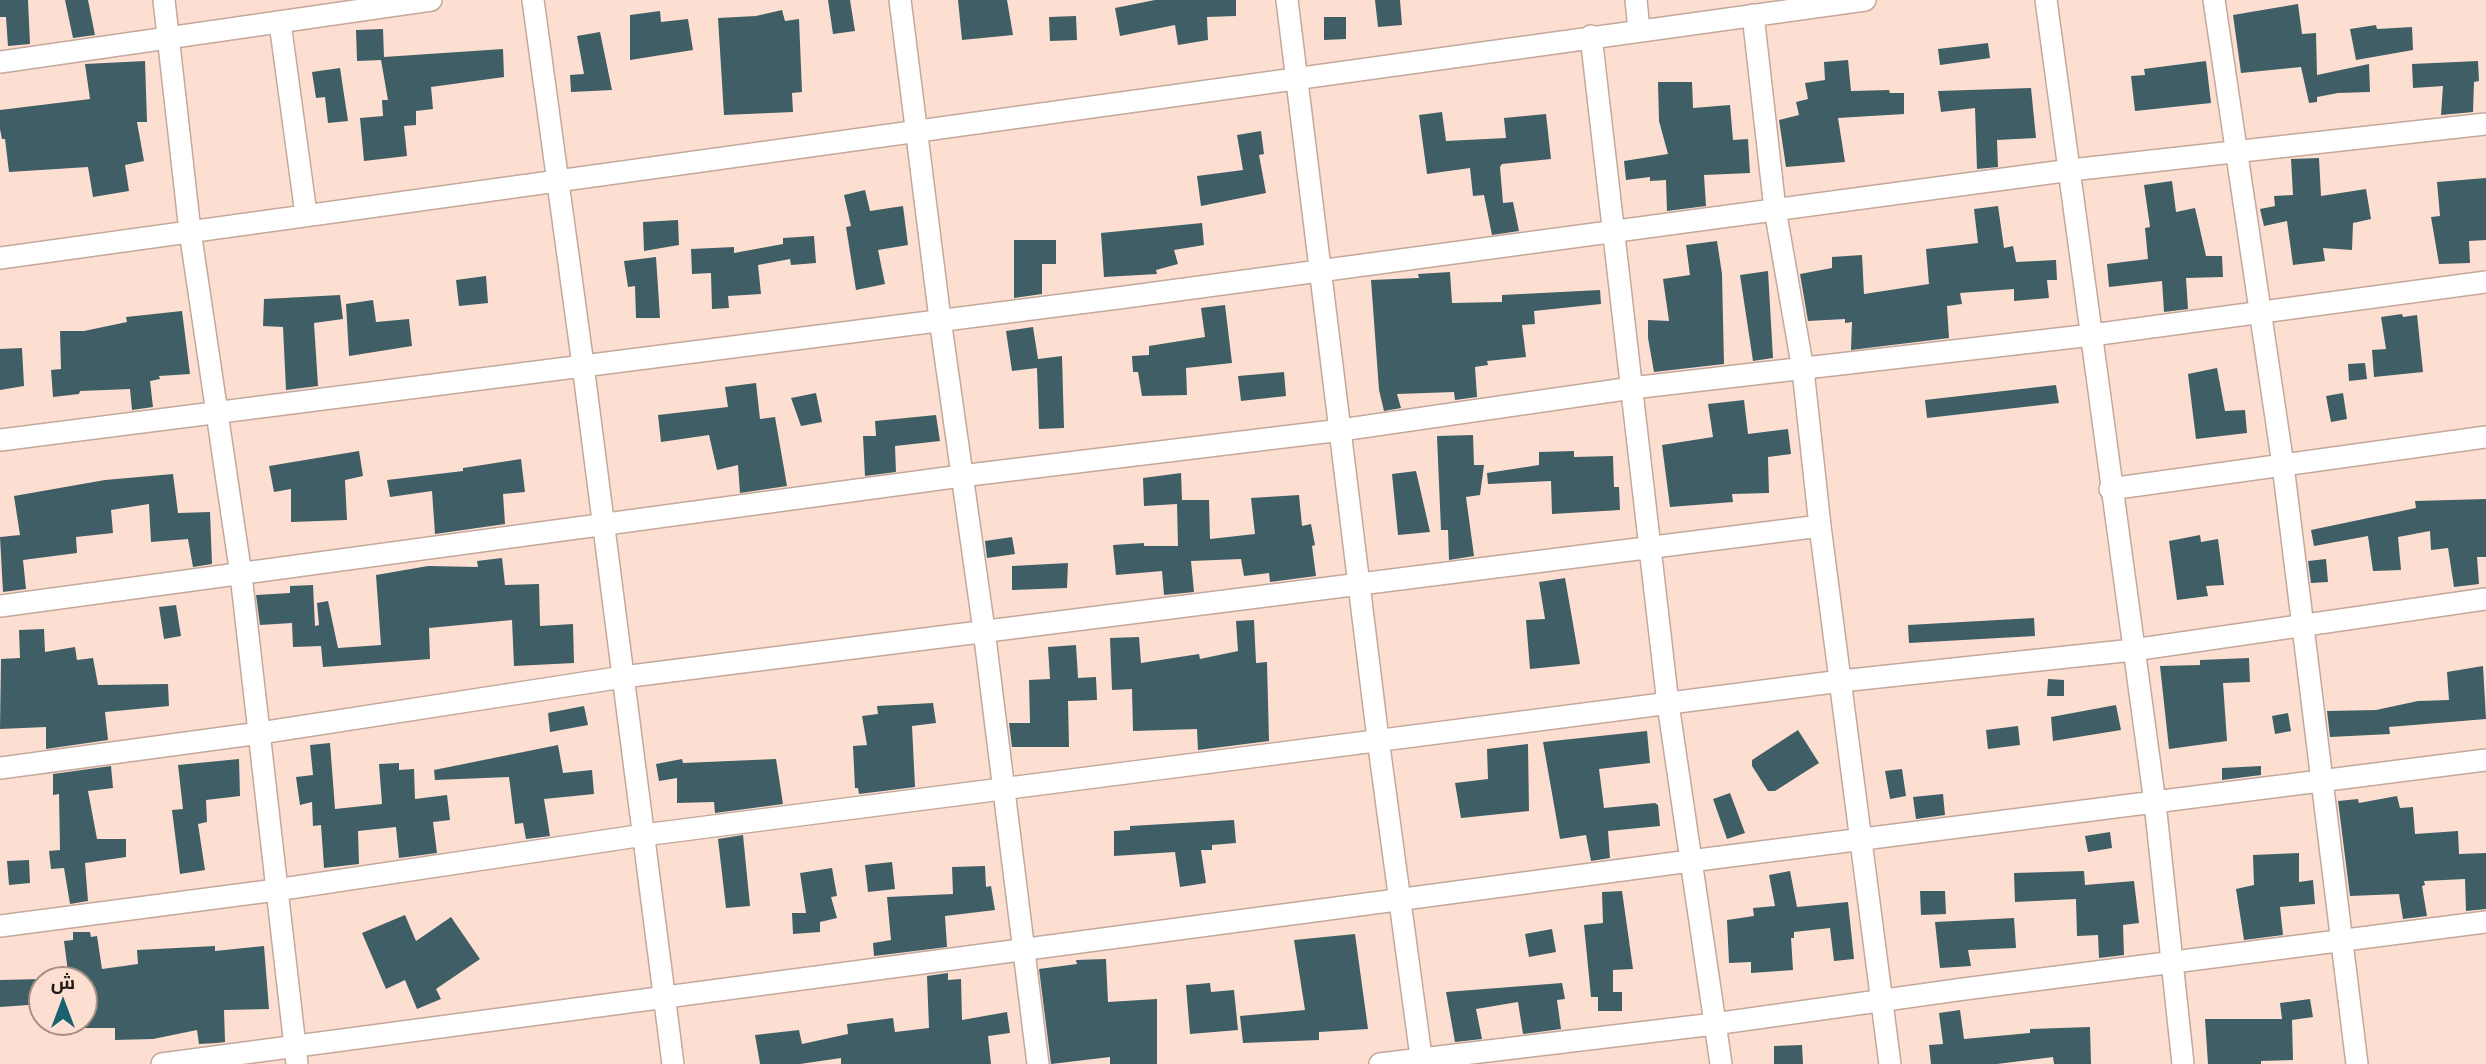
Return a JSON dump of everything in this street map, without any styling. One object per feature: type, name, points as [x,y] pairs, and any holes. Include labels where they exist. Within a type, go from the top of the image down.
[{"type":"street","points":[[164,0],[190,231],[241,575],[296,1056]]},
{"type":"street","points":[[0,62],[431,0]]},
{"type":"street","points":[[533,0],[673,1064]]},
{"type":"street","points":[[900,0],[940,319],[984,630],[1038,1064]]},
{"type":"street","points":[[1287,0],[1378,739],[1422,1061]]},
{"type":"street","points":[[1636,0],[1639,30]]},
{"type":"street","points":[[0,258],[1296,80],[1753,15],[1798,4],[1865,0]]},
{"type":"street","points":[[2046,0],[2071,170],[2110,489],[2155,803],[2183,1064]]},
{"type":"street","points":[[2214,0],[2283,465],[2320,782],[2357,1064]]},
{"type":"street","points":[[1753,15],[1775,209],[1802,370],[1891,1064]]},
{"type":"street","points":[[280,23],[306,214]]},
{"type":"street","points":[[1591,36],[1668,704],[1721,1064]]},
{"type":"street","points":[[0,440],[1320,271],[1615,229],[2071,170],[2486,124]]},
{"type":"street","points":[[0,606],[961,475],[1341,430],[1632,388],[2092,335],[2486,282]]},
{"type":"street","points":[[2110,489],[2486,437]]},
{"type":"street","points":[[0,768],[260,733],[623,677],[1820,526]]},
{"type":"street","points":[[0,926],[276,890],[644,835],[1840,681],[2133,650],[2486,599]]},
{"type":"street","points":[[162,1064],[296,1056],[664,998],[1690,861],[2486,760]]},
{"type":"street","points":[[1380,1064],[1714,1024],[2486,922]]},
{"type":"building","points":[[0,0],[28,0],[30,44],[8,46],[6,17],[0,17]]},
{"type":"building","points":[[65,0],[88,0],[95,35],[73,38]]},
{"type":"building","points":[[828,0],[850,0],[855,31],[833,34]]},
{"type":"building","points":[[958,0],[1007,0],[1013,35],[962,40]]},
{"type":"building","points":[[1155,0],[1236,0],[1236,16],[1207,17],[1208,40],[1178,45],[1175,25],[1120,36],[1115,8]]},
{"type":"building","points":[[1375,0],[1400,0],[1402,25],[1378,27]]},
{"type":"building","points":[[2298,4],[2302,34],[2316,33],[2317,75],[2369,64],[2370,92],[2338,93],[2317,97],[2317,102],[2309,103],[2301,67],[2241,73],[2233,15]]},
{"type":"building","points":[[782,10],[785,21],[799,19],[802,92],[792,93],[793,112],[724,115],[718,18],[756,16]]},
{"type":"building","points":[[660,11],[661,22],[688,19],[693,50],[630,60],[630,15]]},
{"type":"building","points":[[1076,16],[1077,40],[1050,41],[1049,17]]},
{"type":"building","points":[[1324,17],[1346,17],[1346,39],[1324,40]]},
{"type":"building","points":[[2376,25],[2377,29],[2412,27],[2413,50],[2356,60],[2350,29]]},
{"type":"building","points":[[383,29],[384,57],[503,49],[504,77],[431,87],[433,109],[416,111],[416,125],[404,126],[407,156],[364,161],[360,118],[383,116],[382,100],[388,100],[381,60],[357,61],[356,30]]},
{"type":"building","points":[[600,32],[612,90],[571,92],[570,75],[584,74],[577,36]]},
{"type":"building","points":[[1988,43],[1990,58],[1940,65],[1938,49]]},
{"type":"building","points":[[1848,60],[1851,91],[1889,90],[1890,93],[1904,93],[1904,114],[1838,118],[1845,162],[1786,167],[1779,120],[1799,115],[1796,102],[1808,99],[1805,83],[1825,80],[1824,62]]},
{"type":"building","points":[[145,61],[147,122],[137,122],[144,161],[125,165],[129,191],[93,197],[88,167],[9,172],[5,139],[2,139],[0,129],[0,110],[90,99],[85,64]]},
{"type":"building","points":[[2206,61],[2211,103],[2135,111],[2131,76],[2145,75],[2144,69]]},
{"type":"building","points":[[2478,61],[2479,81],[2474,82],[2473,112],[2441,115],[2443,86],[2413,88],[2412,64]]},
{"type":"building","points":[[340,68],[348,121],[328,123],[325,97],[316,98],[312,72]]},
{"type":"building","points":[[1658,82],[1692,82],[1693,108],[1730,105],[1733,140],[1748,139],[1750,173],[1704,175],[1706,206],[1667,211],[1666,180],[1650,181],[1650,177],[1626,180],[1624,161],[1668,154],[1659,121]]},
{"type":"building","points":[[2031,88],[2036,138],[1997,140],[1998,167],[1977,169],[1975,108],[1941,112],[1938,91]]},
{"type":"building","points":[[1442,112],[1446,141],[1506,138],[1504,118],[1546,114],[1551,159],[1502,164],[1500,167],[1503,203],[1513,202],[1519,231],[1492,235],[1484,195],[1473,196],[1470,168],[1427,174],[1419,115]]},
{"type":"building","points":[[1261,131],[1264,154],[1259,155],[1266,193],[1201,206],[1197,176],[1243,170],[1237,135]]},
{"type":"building","points":[[2319,158],[2321,196],[2366,189],[2371,219],[2353,223],[2352,250],[2323,248],[2325,261],[2293,265],[2287,221],[2264,226],[2260,209],[2275,206],[2274,196],[2293,195],[2291,159]]},
{"type":"building","points":[[2486,178],[2486,240],[2469,241],[2470,263],[2439,264],[2431,217],[2440,216],[2437,182]]},
{"type":"building","points":[[2172,181],[2176,212],[2195,208],[2206,256],[2222,256],[2223,277],[2186,278],[2188,309],[2164,312],[2162,281],[2109,287],[2107,264],[2148,259],[2145,228],[2150,227],[2144,185]]},
{"type":"building","points":[[865,190],[870,211],[903,206],[908,245],[878,250],[885,284],[856,290],[846,227],[851,226],[844,195]]},
{"type":"building","points":[[1998,206],[2004,248],[2013,246],[2016,262],[2056,260],[2057,280],[2047,280],[2049,298],[2014,301],[2014,289],[1960,293],[1962,304],[1947,306],[1949,338],[1851,350],[1852,322],[1845,323],[1845,319],[1808,321],[1800,274],[1832,268],[1832,257],[1862,255],[1864,294],[1929,284],[1926,249],[1978,243],[1974,209]]},
{"type":"building","points":[[678,220],[679,245],[644,251],[643,222]]},
{"type":"building","points":[[1202,223],[1204,245],[1174,250],[1178,264],[1156,270],[1157,274],[1104,277],[1101,233]]},
{"type":"building","points":[[814,236],[816,263],[791,265],[790,259],[758,265],[761,294],[728,296],[729,308],[712,309],[711,273],[692,274],[691,249],[734,247],[734,253],[783,244],[783,238]]},
{"type":"building","points":[[1014,240],[1056,240],[1056,264],[1042,264],[1042,294],[1014,298]]},
{"type":"building","points":[[1717,241],[1722,274],[1724,364],[1654,372],[1648,320],[1669,321],[1663,279],[1690,275],[1686,245]]},
{"type":"building","points":[[656,257],[660,318],[636,318],[635,286],[628,287],[624,261]]},
{"type":"building","points":[[1768,271],[1773,358],[1753,361],[1740,275]]},
{"type":"building","points":[[1450,272],[1452,303],[1502,302],[1502,295],[1600,290],[1601,304],[1534,311],[1535,324],[1522,325],[1526,357],[1487,361],[1488,365],[1475,367],[1477,397],[1455,400],[1454,392],[1397,394],[1401,408],[1384,411],[1379,390],[1371,280],[1419,278],[1418,274]]},
{"type":"building","points":[[486,276],[488,303],[459,306],[456,280]]},
{"type":"building","points":[[340,295],[343,319],[314,323],[318,386],[286,390],[283,327],[263,326],[264,299]]},
{"type":"building","points":[[373,300],[376,322],[409,319],[412,346],[349,356],[346,304]]},
{"type":"building","points":[[1225,305],[1232,363],[1186,368],[1187,395],[1142,396],[1138,372],[1133,372],[1132,356],[1149,355],[1149,346],[1205,337],[1201,308]]},
{"type":"building","points":[[182,311],[190,374],[159,376],[160,379],[150,381],[153,407],[132,410],[130,389],[80,391],[79,394],[53,397],[51,370],[61,369],[60,331],[84,331],[127,322],[126,317]]},
{"type":"building","points":[[2402,314],[2403,317],[2417,315],[2423,372],[2374,377],[2372,350],[2386,349],[2381,317]]},
{"type":"building","points":[[1033,327],[1038,359],[1062,356],[1064,428],[1039,429],[1037,368],[1012,371],[1006,331]]},
{"type":"building","points":[[22,348],[24,386],[0,390],[0,349]]},
{"type":"building","points":[[2365,363],[2367,379],[2349,381],[2348,364]]},
{"type":"building","points":[[2217,368],[2225,411],[2245,410],[2247,433],[2196,439],[2188,374]]},
{"type":"building","points":[[1284,372],[1286,396],[1241,401],[1238,376]]},
{"type":"building","points":[[756,383],[760,419],[775,417],[787,486],[740,493],[738,465],[717,470],[709,435],[661,442],[658,415],[728,407],[725,387]]},
{"type":"building","points":[[2056,385],[2059,403],[1927,418],[1925,400]]},
{"type":"building","points":[[816,393],[822,422],[801,426],[791,398]]},
{"type":"building","points":[[2343,393],[2347,419],[2331,422],[2326,396]]},
{"type":"building","points":[[1744,400],[1748,434],[1788,429],[1791,454],[1768,457],[1769,493],[1732,494],[1733,502],[1670,507],[1662,445],[1713,437],[1708,404]]},
{"type":"building","points":[[936,415],[940,441],[895,446],[896,472],[865,476],[863,436],[876,436],[875,421]]},
{"type":"building","points":[[1473,435],[1474,465],[1484,465],[1480,495],[1466,497],[1474,556],[1449,560],[1448,530],[1441,530],[1437,436]]},
{"type":"building","points":[[359,451],[363,476],[345,480],[347,520],[291,522],[291,489],[274,492],[269,466]]},
{"type":"building","points":[[1574,451],[1574,457],[1613,456],[1614,487],[1619,487],[1620,510],[1552,514],[1551,481],[1488,484],[1487,473],[1539,465],[1539,452]]},
{"type":"building","points":[[521,459],[525,492],[503,494],[505,524],[435,534],[432,491],[390,497],[387,480],[463,471],[463,468]]},
{"type":"building","points":[[1416,471],[1430,532],[1398,535],[1392,474]]},
{"type":"building","points":[[1181,473],[1182,500],[1209,500],[1210,539],[1255,534],[1251,498],[1299,495],[1302,526],[1311,524],[1316,576],[1270,582],[1269,573],[1244,576],[1241,559],[1191,561],[1194,592],[1164,595],[1162,571],[1116,575],[1113,545],[1144,543],[1144,546],[1178,546],[1177,504],[1144,506],[1143,478]]},
{"type":"building","points":[[173,474],[178,513],[210,512],[212,564],[193,567],[188,539],[151,542],[149,504],[111,510],[113,533],[76,537],[77,553],[23,560],[26,589],[3,592],[0,537],[20,535],[14,496],[105,480]]},
{"type":"building","points":[[2486,499],[2486,557],[2477,557],[2479,584],[2454,587],[2448,548],[2431,550],[2430,531],[2398,537],[2401,570],[2373,571],[2368,536],[2314,546],[2311,530],[2416,508],[2415,501]]},
{"type":"building","points":[[2200,535],[2201,542],[2218,539],[2224,585],[2206,586],[2208,596],[2177,600],[2169,541]]},
{"type":"building","points":[[1012,537],[1015,554],[987,558],[985,541]]},
{"type":"building","points":[[502,558],[505,585],[539,584],[540,626],[573,624],[574,663],[514,666],[512,620],[429,628],[430,659],[323,667],[321,646],[293,647],[292,623],[260,625],[256,595],[290,593],[290,586],[313,585],[315,626],[319,625],[317,603],[328,601],[338,648],[381,645],[376,575],[428,566],[478,567],[477,561]]},
{"type":"building","points":[[2326,559],[2328,582],[2311,583],[2308,561]]},
{"type":"building","points":[[1068,563],[1067,588],[1012,590],[1012,566]]},
{"type":"building","points":[[1565,578],[1580,664],[1530,669],[1526,620],[1545,619],[1539,582]]},
{"type":"building","points":[[176,605],[181,636],[164,639],[159,607]]},
{"type":"building","points":[[2034,618],[2035,636],[1909,643],[1908,625]]},
{"type":"building","points":[[1254,620],[1256,663],[1267,662],[1269,741],[1198,750],[1197,729],[1133,731],[1132,689],[1112,690],[1110,638],[1139,637],[1141,663],[1199,654],[1200,659],[1238,651],[1236,621]]},
{"type":"building","points":[[44,629],[45,652],[75,647],[77,660],[93,658],[98,685],[168,684],[169,706],[105,712],[108,740],[46,749],[46,727],[0,729],[1,659],[20,658],[19,630]]},
{"type":"building","points":[[1076,645],[1078,678],[1096,677],[1097,700],[1068,701],[1069,747],[1012,747],[1009,723],[1030,723],[1029,680],[1050,679],[1048,647]]},
{"type":"building","points":[[2249,658],[2250,682],[2223,683],[2227,741],[2169,749],[2160,666],[2200,665],[2200,660]]},
{"type":"building","points":[[2483,666],[2486,719],[2389,727],[2390,734],[2330,737],[2327,711],[2376,710],[2418,701],[2449,700],[2447,672]]},
{"type":"building","points":[[2048,679],[2064,680],[2064,696],[2047,696]]},
{"type":"building","points":[[933,703],[936,723],[912,726],[915,787],[859,794],[858,788],[855,788],[853,746],[867,745],[862,716],[878,714],[877,706]]},
{"type":"building","points":[[2116,705],[2121,730],[2053,741],[2051,717]]},
{"type":"building","points":[[584,706],[588,725],[550,732],[548,713]]},
{"type":"building","points":[[2288,713],[2291,731],[2275,734],[2272,716]]},
{"type":"building","points":[[2018,726],[2020,745],[1988,749],[1986,730]]},
{"type":"building","points":[[1798,730],[1819,763],[1775,791],[1768,791],[1752,766],[1752,760]]},
{"type":"building","points":[[1647,731],[1650,763],[1599,769],[1604,808],[1655,803],[1658,805],[1660,826],[1608,831],[1610,858],[1591,861],[1586,835],[1560,839],[1543,742]]},
{"type":"building","points":[[330,743],[335,809],[382,804],[379,764],[399,763],[399,770],[414,769],[415,799],[447,795],[450,820],[433,822],[437,853],[399,858],[396,827],[358,831],[359,864],[324,868],[321,825],[313,826],[312,802],[300,805],[296,777],[313,775],[310,745]]},
{"type":"building","points":[[1528,744],[1529,811],[1461,818],[1455,783],[1488,779],[1487,749]]},
{"type":"building","points":[[558,745],[563,773],[592,770],[594,794],[544,799],[550,836],[526,839],[523,823],[515,824],[509,777],[435,780],[434,770]]},
{"type":"building","points":[[239,759],[240,796],[206,800],[207,822],[198,824],[205,870],[180,874],[172,810],[183,809],[178,765]]},
{"type":"building","points":[[682,759],[683,763],[776,759],[783,804],[715,813],[714,802],[677,803],[677,778],[659,781],[656,764]]},
{"type":"building","points":[[111,766],[113,788],[88,791],[97,839],[126,839],[126,857],[85,863],[88,901],[70,904],[64,868],[51,869],[49,851],[60,850],[59,794],[53,795],[53,774]]},
{"type":"building","points":[[2261,766],[2261,775],[2222,780],[2222,768]]},
{"type":"building","points":[[1902,769],[1906,796],[1890,799],[1885,771]]},
{"type":"building","points":[[1730,793],[1745,833],[1727,839],[1713,799]]},
{"type":"building","points":[[1943,794],[1945,815],[1916,819],[1913,797]]},
{"type":"building","points":[[2397,796],[2400,808],[2413,807],[2415,834],[2458,831],[2459,854],[2486,853],[2486,909],[2466,911],[2465,879],[2424,881],[2425,885],[2422,886],[2427,916],[2403,919],[2399,894],[2350,896],[2338,801],[2358,799],[2359,803]]},
{"type":"building","points":[[1234,820],[1236,843],[1212,845],[1212,850],[1201,850],[1206,883],[1180,887],[1175,852],[1114,856],[1114,831],[1130,830],[1130,826]]},
{"type":"building","points":[[2110,832],[2112,848],[2088,852],[2085,836]]},
{"type":"building","points":[[743,835],[750,906],[726,908],[718,839]]},
{"type":"building","points":[[2299,853],[2299,882],[2313,880],[2315,904],[2280,907],[2283,935],[2244,940],[2236,889],[2254,885],[2253,855]]},
{"type":"building","points":[[29,860],[30,883],[9,885],[7,861]]},
{"type":"building","points":[[892,862],[895,889],[868,892],[865,865]]},
{"type":"building","points":[[985,866],[986,887],[991,886],[995,910],[945,916],[947,947],[874,956],[873,943],[891,940],[887,897],[953,894],[952,867]]},
{"type":"building","points":[[832,868],[837,896],[831,897],[837,918],[820,922],[820,932],[793,934],[792,913],[806,913],[800,873]]},
{"type":"building","points":[[1790,871],[1797,907],[1848,902],[1854,959],[1834,961],[1830,928],[1794,932],[1794,938],[1791,938],[1793,970],[1751,973],[1751,962],[1729,963],[1727,920],[1754,916],[1753,908],[1775,906],[1769,875]]},
{"type":"building","points":[[2084,871],[2085,885],[2134,881],[2139,923],[2123,925],[2124,955],[2099,958],[2098,935],[2077,936],[2076,899],[2015,902],[2014,873]]},
{"type":"building","points":[[1622,891],[1633,969],[1613,970],[1613,992],[1622,992],[1622,1011],[1598,1011],[1598,997],[1591,997],[1584,925],[1603,923],[1602,892]]},
{"type":"building","points":[[1920,891],[1945,891],[1946,914],[1921,915]]},
{"type":"building","points":[[405,915],[416,941],[451,917],[480,959],[436,989],[441,999],[417,1009],[405,980],[386,989],[362,933]]},
{"type":"building","points":[[2014,918],[2016,948],[1968,950],[1971,966],[1940,968],[1935,922]]},
{"type":"building","points":[[1552,929],[1556,952],[1529,957],[1525,934]]},
{"type":"building","points":[[73,932],[90,932],[91,937],[97,936],[102,969],[138,964],[137,950],[215,946],[215,951],[264,946],[269,1009],[224,1010],[225,1042],[199,1044],[197,1030],[153,1039],[115,1040],[115,1028],[98,1028],[98,966],[67,966],[64,941],[73,940]]},
{"type":"building","points":[[1355,934],[1368,1029],[1319,1032],[1319,1040],[1243,1043],[1240,1016],[1305,1010],[1294,940]]},
{"type":"building","points":[[1106,959],[1108,1002],[1157,999],[1157,1064],[1110,1064],[1110,1057],[1051,1064],[1039,969],[1077,964],[1076,960]]},
{"type":"building","points":[[948,973],[948,980],[961,979],[962,1020],[1007,1012],[1010,1033],[988,1036],[991,1064],[841,1064],[841,1058],[800,1064],[760,1064],[755,1035],[799,1030],[802,1044],[848,1034],[847,1024],[893,1018],[895,1032],[929,1028],[927,976]]},
{"type":"building","points":[[28,979],[28,1005],[0,1007],[0,980]]},
{"type":"building","points":[[1210,983],[1211,992],[1234,990],[1238,1030],[1190,1034],[1186,985]]},
{"type":"building","points":[[1562,983],[1565,999],[1557,1000],[1561,1029],[1523,1034],[1518,1002],[1476,1009],[1482,1039],[1455,1042],[1446,992]]},
{"type":"building","points":[[2310,999],[2313,1017],[2292,1020],[2293,1060],[2261,1061],[2261,1064],[2208,1064],[2205,1019],[2282,1019],[2280,1003]]},
{"type":"building","points":[[1960,1010],[1964,1039],[2030,1033],[2030,1029],[2090,1027],[2091,1064],[2054,1064],[2053,1057],[1997,1064],[1931,1064],[1929,1045],[1943,1044],[1939,1013]]},
{"type":"building","points":[[1802,1045],[1803,1064],[1774,1064],[1774,1046]]}]
